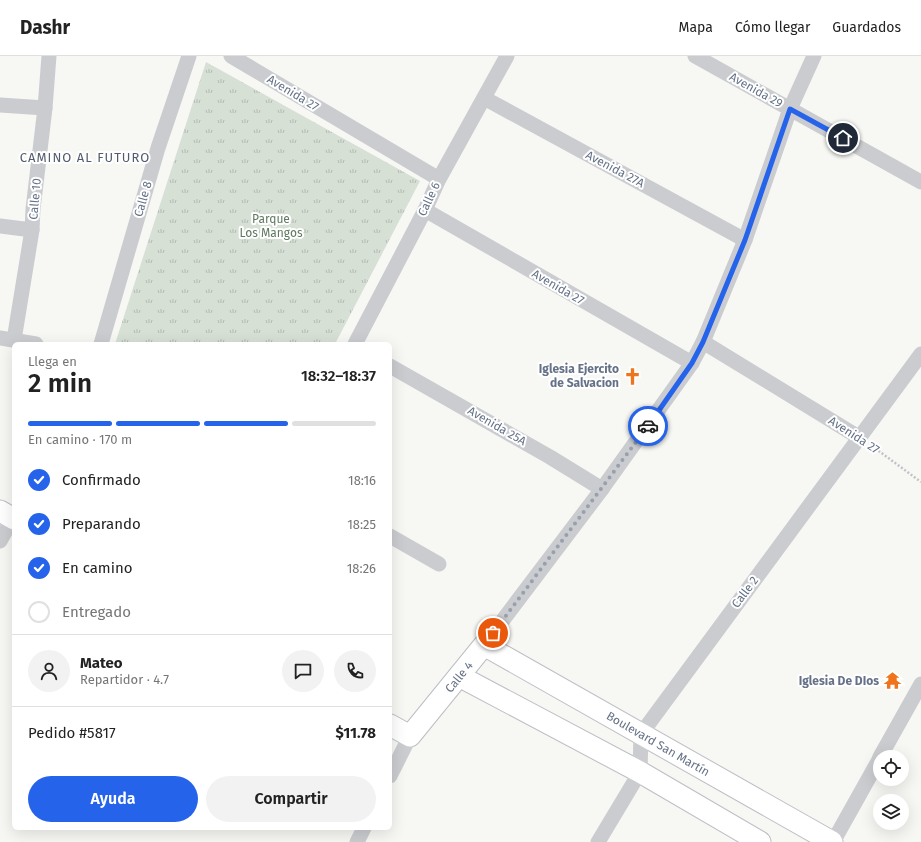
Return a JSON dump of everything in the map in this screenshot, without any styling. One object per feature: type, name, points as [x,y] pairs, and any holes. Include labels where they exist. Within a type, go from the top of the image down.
[{"type":"street","name":"Calle 10","points":[[7,339],[32,230],[49,56]]},
{"type":"street","name":"Calle 8","points":[[102,342],[158,148],[190,56]]},
{"type":"street","name":"Avenida 27","points":[[231,56],[439,179]]},
{"type":"street","name":"Calle 6","points":[[356,342],[425,210],[439,179],[507,56]]},
{"type":"street","name":"Avenida 29","points":[[694,56],[921,182]]},
{"type":"street","name":"Calle 4","points":[[392,772],[410,736],[484,645],[602,489],[692,363],[703,342],[745,240],[790,109],[814,56]]},
{"type":"street","name":"Avenida 27A","points":[[484,98],[745,240]]},
{"type":"street","points":[[0,105],[44,108]]},
{"type":"street","name":"Avenida 27","points":[[425,210],[692,363]]},
{"type":"street","points":[[0,226],[32,230]]},
{"type":"street","points":[[7,339],[24,342]]},
{"type":"street","name":"Avenida 27","points":[[703,342],[860,438]]},
{"type":"street","name":"Calle 2","points":[[641,734],[921,354]]},
{"type":"street","name":"Avenida 25A","points":[[392,367],[543,453],[602,489]]},
{"type":"street","points":[[0,541],[9,516]]},
{"type":"street","points":[[392,537],[439,564]]},
{"type":"street","name":"Boulevard San Martín","points":[[484,645],[833,842]]},
{"type":"street","points":[[459,676],[640,772],[760,842]]},
{"type":"street","points":[[884,750],[921,684]]},
{"type":"street","points":[[392,726],[410,736]]},
{"type":"street","points":[[598,842],[640,772],[641,734]]},
{"type":"street","points":[[833,842],[873,770]]},
{"type":"street","points":[[357,842],[363,830]]},
{"type":"path","name":"Avenida 27","points":[[860,438],[921,482]]},
{"type":"green space","name":"Parque Los Mangos","points":[[206,62],[420,181],[336,342],[116,342]]},
{"type":"way so far","points":[[493,633],[648,426]]},
{"type":"place","name":"Iglesia Ejercito de Salvacion","points":[[632,376]]},
{"type":"place","name":"Iglesia De DIos","points":[[892,681]]},
{"type":"district","name":"CAMINO AL FUTURO","points":[[85,157]]},
{"type":"route","points":[[648,426],[692,363],[703,342],[745,240],[790,109],[843,138]]}]
